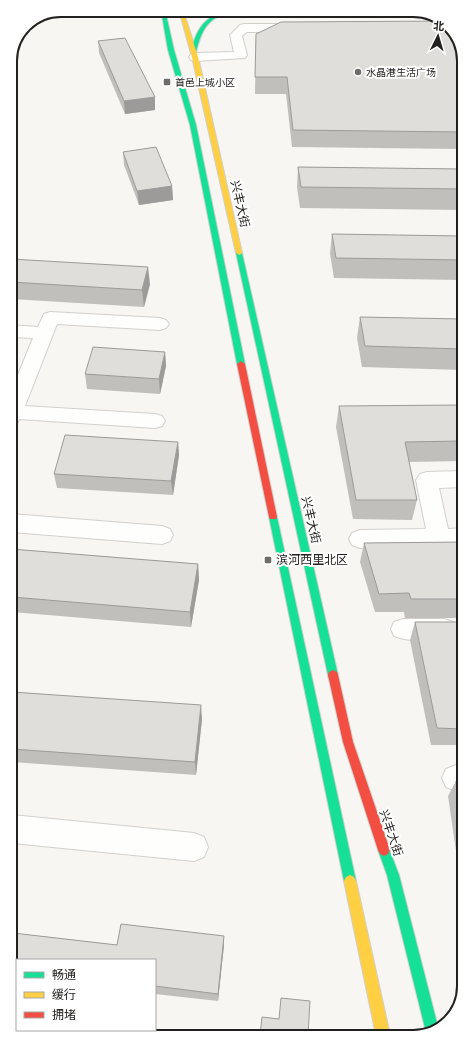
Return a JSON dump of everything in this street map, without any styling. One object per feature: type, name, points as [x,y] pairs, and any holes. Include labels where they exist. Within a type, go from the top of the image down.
[{"type":"main road","points":[[164,17],[171,50],[193,125],[234,332],[382,1030]]},
{"type":"main road","name":"兴丰大街","points":[[184,17],[194,54],[348,742],[393,875],[431,1026]]},
{"type":"main road","points":[[194,54],[200,27],[213,17]]},
{"type":"street","points":[[194,54],[241,55],[236,35],[244,28],[307,28]]},
{"type":"street","points":[[17,401],[50,318],[160,324]]},
{"type":"street","points":[[17,332],[43,334]]},
{"type":"street","points":[[17,414],[155,421]]},
{"type":"street","points":[[439,537],[427,480],[457,479]]},
{"type":"street","points":[[17,523],[162,535]]},
{"type":"street","points":[[360,539],[457,537]]},
{"type":"street","points":[[403,629],[457,629]]},
{"type":"street","points":[[17,829],[194,847]]},
{"type":"building","points":[[430,21],[440,26],[448,34],[456,52],[457,132],[293,130],[287,77],[255,77],[256,34],[281,22]]},
{"type":"building","points":[[125,38],[155,97],[124,101],[98,41]]},
{"type":"building","points":[[156,147],[172,186],[137,191],[123,152]]},
{"type":"building","points":[[298,167],[457,169],[457,189],[301,187]]},
{"type":"building","points":[[332,234],[457,236],[457,260],[336,258]]},
{"type":"building","points":[[17,259],[148,267],[142,290],[17,282]]},
{"type":"building","points":[[360,317],[457,319],[457,349],[365,346]]},
{"type":"building","points":[[93,347],[165,352],[159,379],[85,374]]},
{"type":"building","points":[[457,405],[457,441],[405,442],[417,500],[356,500],[339,406]]},
{"type":"building","points":[[65,435],[178,442],[171,481],[54,474]]},
{"type":"building","points":[[457,542],[457,599],[411,599],[409,593],[379,594],[364,543]]},
{"type":"building","points":[[17,549],[198,564],[190,612],[17,597]]},
{"type":"building","points":[[415,622],[457,622],[457,729],[437,728]]},
{"type":"building","points":[[17,692],[201,705],[195,762],[17,749]]},
{"type":"building","points":[[121,924],[224,936],[218,994],[156,986],[156,959],[17,959],[17,933],[117,945]]},
{"type":"building","points":[[281,998],[310,1001],[308,1030],[261,1030],[262,1017],[279,1019]]},
{"type":"traffic: fast","points":[[164,17],[171,50],[193,125],[241,364]]},
{"type":"traffic: fast","points":[[193,52],[198,34],[206,23],[214,17]]},
{"type":"traffic: fast","points":[[239,253],[333,675]]},
{"type":"traffic: fast","points":[[273,517],[350,881]]},
{"type":"traffic: fast","points":[[384,850],[393,875],[431,1026]]},
{"type":"traffic: slow","points":[[183,17],[195,57],[239,253]]},
{"type":"traffic: slow","points":[[350,881],[382,1030]]},
{"type":"traffic: jam","points":[[241,364],[273,517]]},
{"type":"traffic: jam","points":[[333,675],[348,742],[384,850]]},
{"type":"place","name":"水晶港生活广场","points":[[358,72]]},
{"type":"place","name":"首邑上城小区","points":[[167,82]]},
{"type":"place","name":"滨河西里北区","points":[[268,560]]}]
